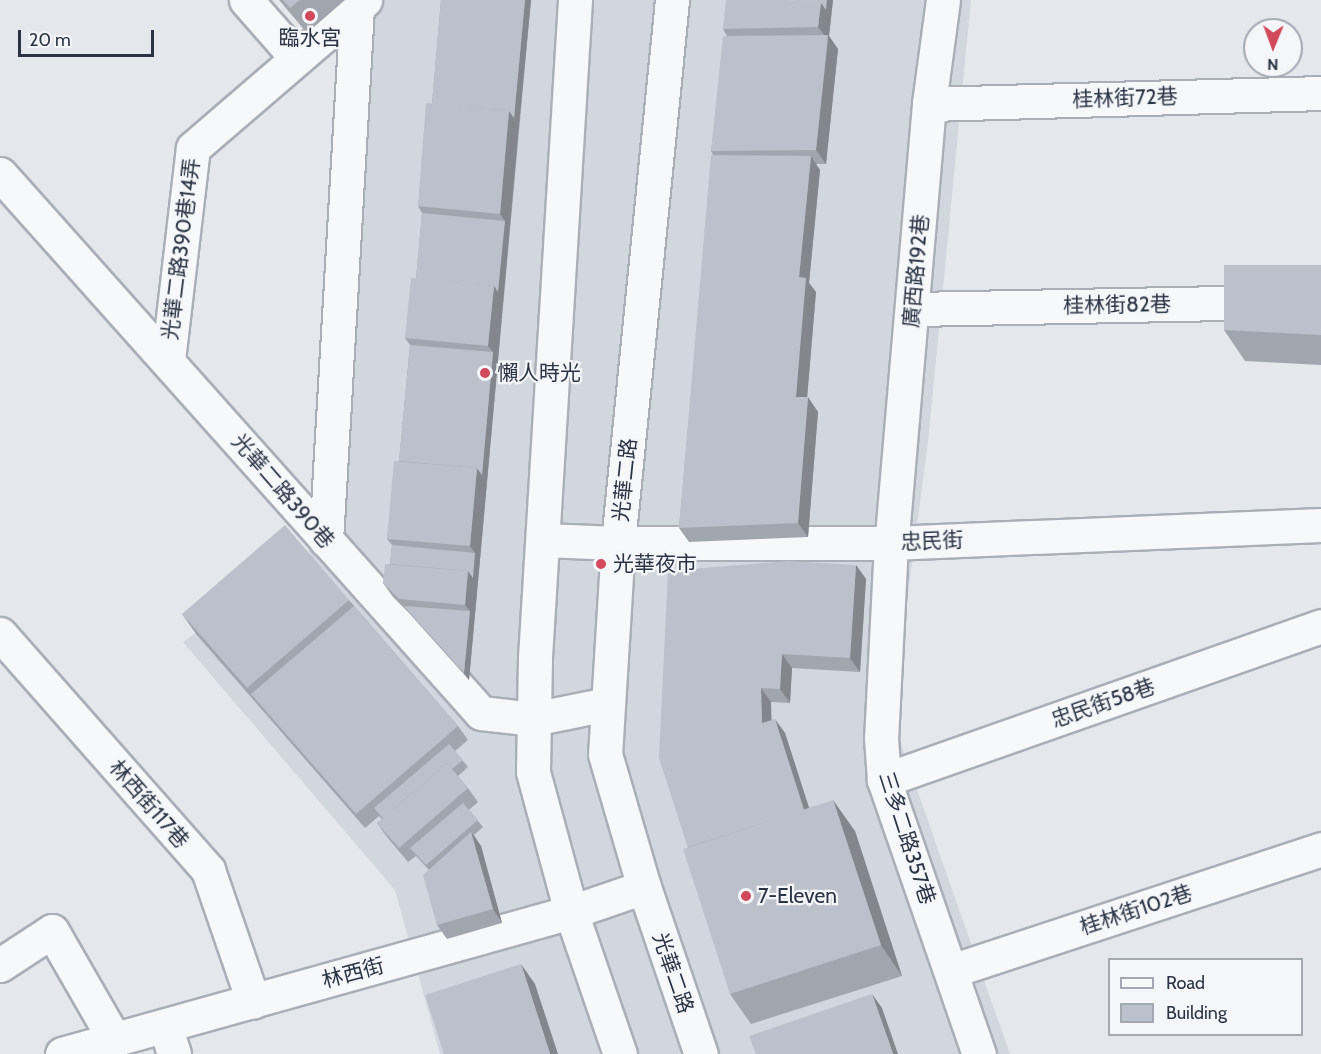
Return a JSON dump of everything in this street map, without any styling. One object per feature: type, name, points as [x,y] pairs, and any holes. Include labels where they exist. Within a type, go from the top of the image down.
[{"type":"street","points":[[246,0],[296,57]]},
{"type":"street","points":[[575,0],[533,719],[532,772],[571,912],[620,1054]]},
{"type":"street","name":"光華二路","points":[[672,0],[618,543],[605,754],[644,887],[701,1054]]},
{"type":"street","name":"廣西路192巷","points":[[891,543],[929,104],[943,0]]},
{"type":"street","points":[[326,540],[361,4]]},
{"type":"street","name":"光華二路390巷14弄","points":[[168,360],[193,148],[296,57],[361,4]]},
{"type":"street","name":"桂林街72巷","points":[[929,104],[1321,93]]},
{"type":"street","name":"光華二路390巷","points":[[0,174],[481,713],[533,719],[607,704]]},
{"type":"street","name":"桂林街82巷","points":[[913,309],[1321,301]]},
{"type":"street","name":"忠民街","points":[[543,540],[618,543],[891,543],[1321,525]]},
{"type":"street","name":"三多二路357巷","points":[[891,543],[881,738],[885,780],[979,1054]]},
{"type":"street","name":"忠民街58巷","points":[[885,780],[1321,626]]},
{"type":"street","name":"林西街117巷","points":[[0,634],[208,870],[253,1001]]},
{"type":"street","name":"桂林街102巷","points":[[951,970],[1321,849]]},
{"type":"street","name":"林西街","points":[[62,1054],[114,1039],[169,1040],[253,1001],[571,912],[644,887]]},
{"type":"street","points":[[0,965],[52,931],[114,1039]]},
{"type":"shaded area","name":"光華夜市","points":[[374,0],[971,0],[928,442],[907,601],[897,733],[1010,1054],[440,1054],[395,890],[183,642],[341,527],[366,8]]},
{"type":"building","points":[[283,0],[300,0],[290,8]]},
{"type":"building","points":[[441,0],[525,0],[514,118],[509,111],[432,104]]},
{"type":"building","points":[[726,0],[788,0],[821,3],[818,27],[723,29]]},
{"type":"building","points":[[788,0],[827,0],[826,10],[821,3]]},
{"type":"building","points":[[828,35],[816,150],[711,151],[723,36]]},
{"type":"building","points":[[426,103],[509,111],[500,214],[418,206]]},
{"type":"building","points":[[711,155],[811,156],[799,277],[806,278],[796,397],[808,397],[798,523],[679,528]]},
{"type":"building","points":[[422,213],[505,221],[498,292],[494,286],[416,279]]},
{"type":"building","points":[[1224,265],[1321,265],[1321,335],[1224,330]]},
{"type":"building","points":[[411,278],[494,286],[488,346],[405,338]]},
{"type":"building","points":[[410,345],[493,352],[482,475],[477,468],[399,461]]},
{"type":"building","points":[[394,461],[477,468],[470,546],[387,539]]},
{"type":"building","points":[[285,525],[349,600],[247,688],[182,614]]},
{"type":"building","points":[[392,545],[475,553],[473,578],[468,571],[390,564]]},
{"type":"building","points":[[788,561],[856,565],[850,658],[782,654],[780,689],[761,688],[762,723],[775,719],[804,810],[688,847],[659,757],[668,571]]},
{"type":"building","points":[[385,564],[468,571],[465,605],[399,599],[383,583]]},
{"type":"building","points":[[354,606],[458,726],[356,814],[251,694]]},
{"type":"building","points":[[404,606],[470,611],[464,673]]},
{"type":"building","points":[[449,744],[463,760],[452,769],[447,763],[383,818],[374,808]]},
{"type":"building","points":[[447,763],[468,788],[399,848],[377,823]]},
{"type":"building","points":[[833,800],[881,945],[730,994],[683,849]]},
{"type":"building","points":[[463,803],[478,820],[426,865],[410,848]]},
{"type":"building","points":[[471,832],[493,909],[437,925],[423,875]]},
{"type":"building","points":[[521,964],[550,1054],[444,1054],[425,995]]},
{"type":"building","points":[[872,994],[893,1054],[756,1054],[749,1036]]},
{"type":"place","name":"臨水宮","points":[[310,16]]},
{"type":"place","name":"懶人時光","points":[[485,373]]},
{"type":"place","name":"光華夜市","points":[[601,564]]},
{"type":"place","name":"7-Eleven","points":[[746,896]]}]
